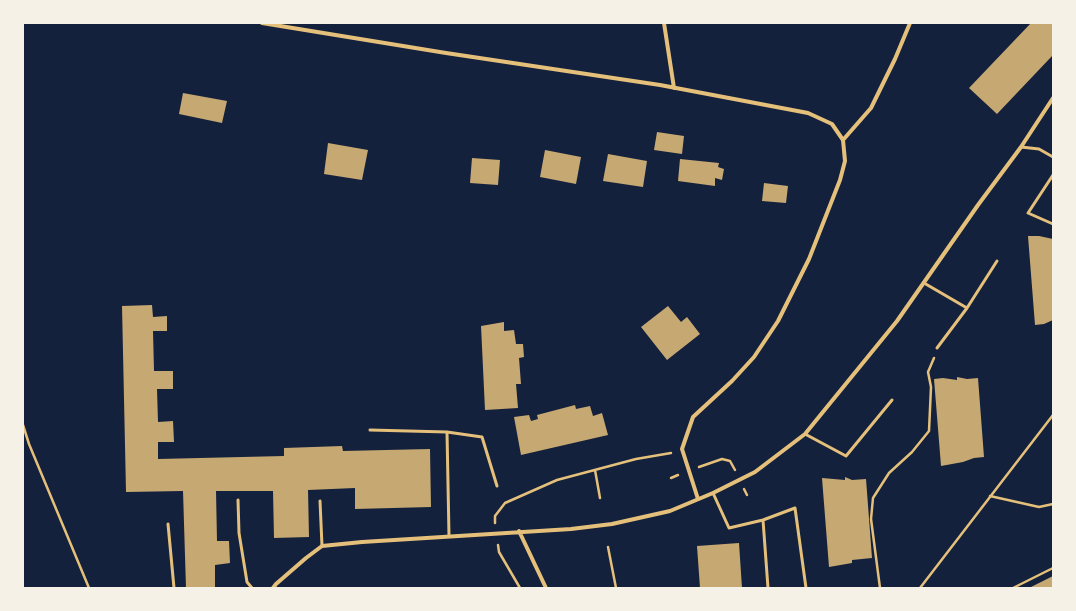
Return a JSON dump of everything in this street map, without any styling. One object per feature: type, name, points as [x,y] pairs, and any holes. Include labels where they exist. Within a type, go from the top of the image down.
[{"type":"street","points":[[262,23],[674,88],[808,112],[832,124],[843,140],[845,161],[809,259],[778,321],[754,356],[732,381],[693,417],[682,449],[698,499]]},
{"type":"street","points":[[664,23],[674,88]]},
{"type":"street","points":[[843,140],[871,108],[895,59],[910,23]]},
{"type":"street","points":[[273,588],[322,546],[449,536],[571,529],[612,524],[670,511],[713,493],[754,472],[805,434],[897,321],[978,205],[1021,147],[1053,98]]},
{"type":"street","points":[[519,532],[546,588]]},
{"type":"lane","points":[[1021,147],[1039,150],[1053,157]]},
{"type":"lane","points":[[1053,175],[1028,213],[1053,224]]},
{"type":"lane","points":[[937,348],[967,308],[997,261]]},
{"type":"lane","points":[[924,283],[967,308]]},
{"type":"lane","points":[[805,434],[846,456],[892,400]]},
{"type":"lane","points":[[370,430],[447,432],[482,437],[498,486]]},
{"type":"lane","points":[[447,432],[449,536]]},
{"type":"lane","points":[[713,493],[729,528],[763,520],[795,508],[806,588]]},
{"type":"lane","points":[[238,500],[239,533],[248,582],[252,588]]},
{"type":"lane","points":[[320,501],[322,546]]},
{"type":"lane","points":[[763,520],[768,588]]},
{"type":"lane","points":[[168,524],[174,588]]},
{"type":"path","points":[[880,588],[871,518],[873,498],[890,473],[912,452],[929,431],[931,387],[928,372],[937,348]]},
{"type":"path","points":[[920,588],[1053,415]]},
{"type":"path","points":[[23,425],[29,444],[89,588]]},
{"type":"path","points":[[520,588],[499,552],[495,533],[495,516],[505,503],[557,480],[636,459],[673,453]]},
{"type":"path","points":[[671,478],[689,470],[722,459],[730,461],[747,495]]},
{"type":"path","points":[[595,470],[600,498]]},
{"type":"path","points":[[990,496],[1039,507],[1053,504]]},
{"type":"path","points":[[608,547],[616,588]]},
{"type":"path","points":[[1013,588],[1053,568]]},
{"type":"building","points":[[1031,23],[1053,23],[1053,55],[997,114],[969,88]]},
{"type":"building","points":[[183,93],[227,101],[222,123],[179,114]]},
{"type":"building","points":[[657,132],[684,136],[682,154],[654,150]]},
{"type":"building","points":[[328,143],[368,150],[362,180],[324,174]]},
{"type":"building","points":[[545,150],[581,157],[576,184],[540,177]]},
{"type":"building","points":[[608,154],[647,161],[643,187],[603,181]]},
{"type":"building","points":[[472,158],[500,160],[498,185],[470,183]]},
{"type":"building","points":[[680,159],[719,163],[718,167],[724,169],[722,180],[715,178],[715,186],[678,181]]},
{"type":"building","points":[[764,183],[788,186],[786,203],[762,201]]},
{"type":"building","points":[[1028,236],[1039,236],[1053,239],[1053,320],[1044,324],[1035,325]]},
{"type":"building","points":[[152,305],[153,317],[167,316],[167,331],[153,331],[154,371],[173,371],[173,389],[157,389],[158,422],[173,421],[174,442],[158,442],[158,459],[284,456],[284,448],[342,446],[343,451],[430,449],[431,507],[355,509],[355,488],[308,490],[309,537],[274,538],[273,491],[216,491],[217,541],[229,541],[230,563],[215,565],[215,588],[186,588],[183,491],[126,492],[122,306]]},
{"type":"building","points":[[668,306],[681,322],[687,317],[700,334],[667,360],[641,327]]},
{"type":"building","points":[[504,322],[504,331],[514,330],[516,344],[523,344],[524,357],[519,358],[521,384],[516,384],[518,408],[485,410],[481,326]]},
{"type":"building","points":[[957,377],[967,379],[978,378],[984,457],[941,466],[934,379],[943,378],[957,380]]},
{"type":"building","points":[[575,405],[576,409],[590,406],[593,416],[602,413],[608,435],[521,455],[514,417],[529,415],[531,421],[538,419],[537,415]]},
{"type":"building","points":[[845,477],[852,480],[866,479],[872,558],[852,560],[852,563],[829,567],[822,478],[845,480]]},
{"type":"building","points":[[739,543],[742,588],[700,588],[697,546]]},
{"type":"building","points":[[1053,576],[1053,588],[1029,588]]}]
